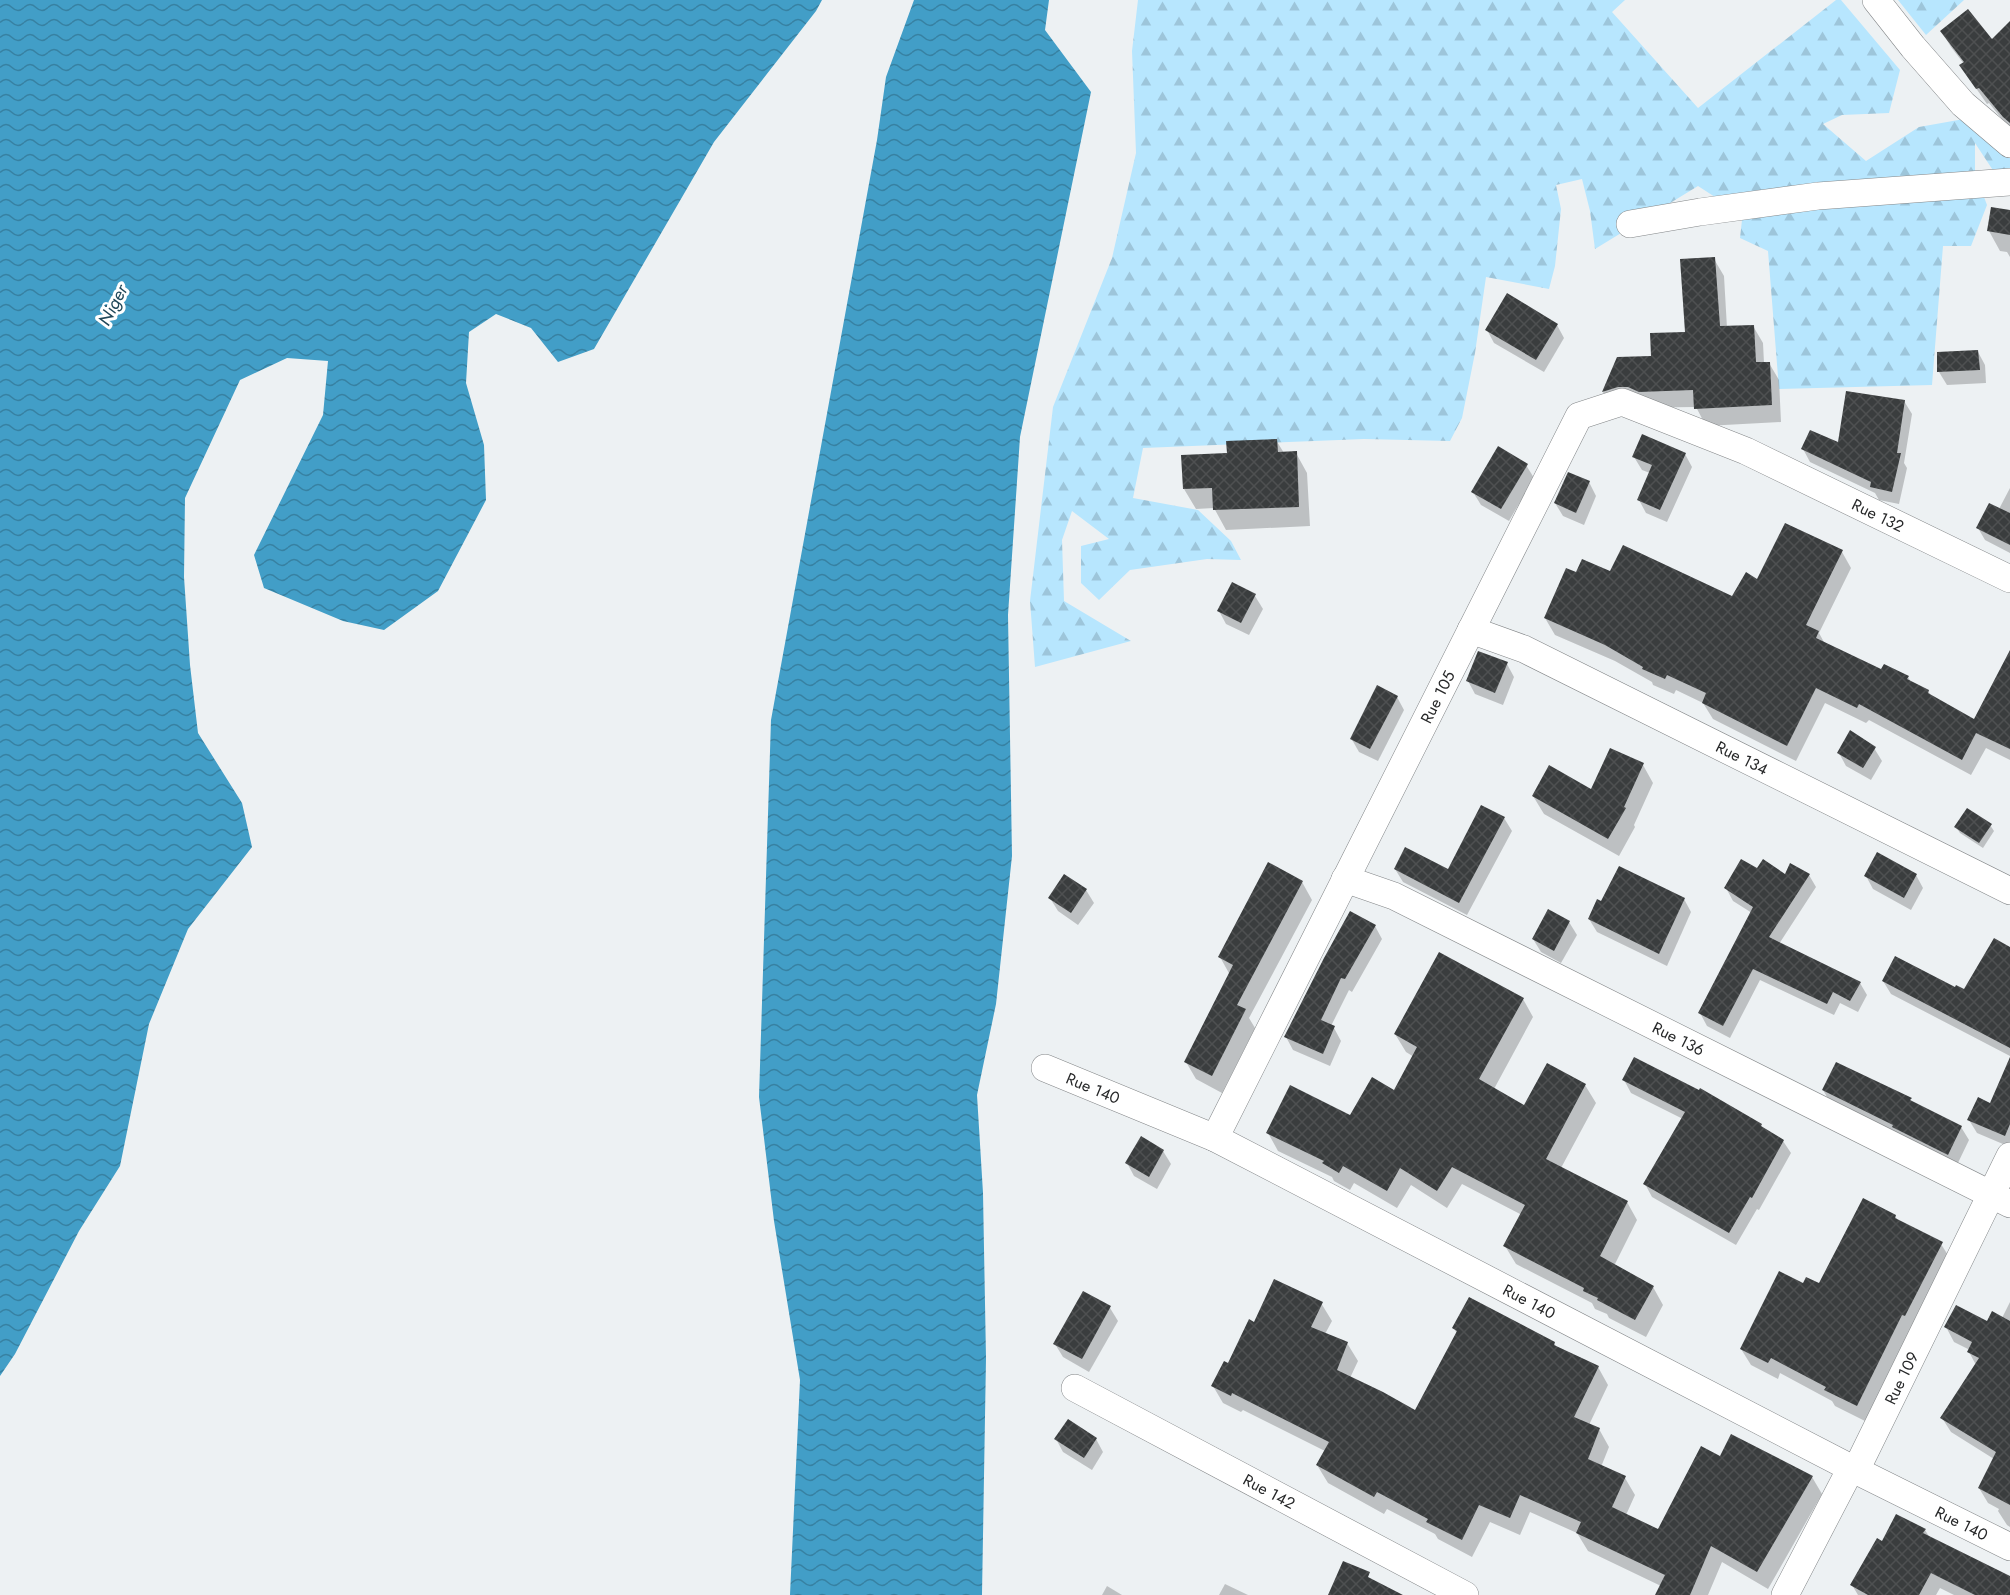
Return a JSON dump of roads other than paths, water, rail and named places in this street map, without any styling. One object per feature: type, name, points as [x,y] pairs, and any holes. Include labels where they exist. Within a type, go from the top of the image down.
[{"type":"street","points":[[1876,0],[1912,47],[1963,104],[2010,144]]},
{"type":"street","points":[[1630,224],[1818,196],[2010,182]]},
{"type":"street","name":"Rue 105","points":[[1215,1138],[1580,416],[1622,402],[1746,451]]},
{"type":"street","name":"Rue 132","points":[[1746,451],[2010,579]]},
{"type":"street","name":"Rue 134","points":[[1471,630],[1524,649],[2010,891]]},
{"type":"street","name":"Rue 136","points":[[1344,879],[1394,896],[2001,1199]]},
{"type":"street","name":"Rue 140","points":[[1045,1068],[1215,1138],[1856,1470],[2010,1547]]},
{"type":"street","name":"Rue 109","points":[[1785,1595],[1848,1474],[1856,1470],[2001,1199],[2010,1156]]},
{"type":"street","name":"Rue 142","points":[[1075,1388],[1465,1595]]},
{"type":"water","name":"Niger","points":[[0,0],[822,0],[816,11],[714,142],[594,349],[558,362],[531,328],[496,314],[469,332],[466,383],[484,445],[486,500],[438,591],[384,630],[343,621],[264,588],[254,555],[323,415],[328,361],[287,358],[240,380],[185,498],[184,577],[190,665],[198,733],[242,803],[252,847],[188,929],[149,1024],[120,1166],[79,1231],[15,1354],[0,1376]]},
{"type":"water","points":[[914,0],[1049,0],[1045,30],[1091,92],[1020,437],[1008,615],[1012,856],[996,1004],[977,1095],[983,1193],[986,1358],[982,1595],[790,1595],[800,1380],[774,1221],[759,1097],[771,720],[877,140],[886,77]]}]
